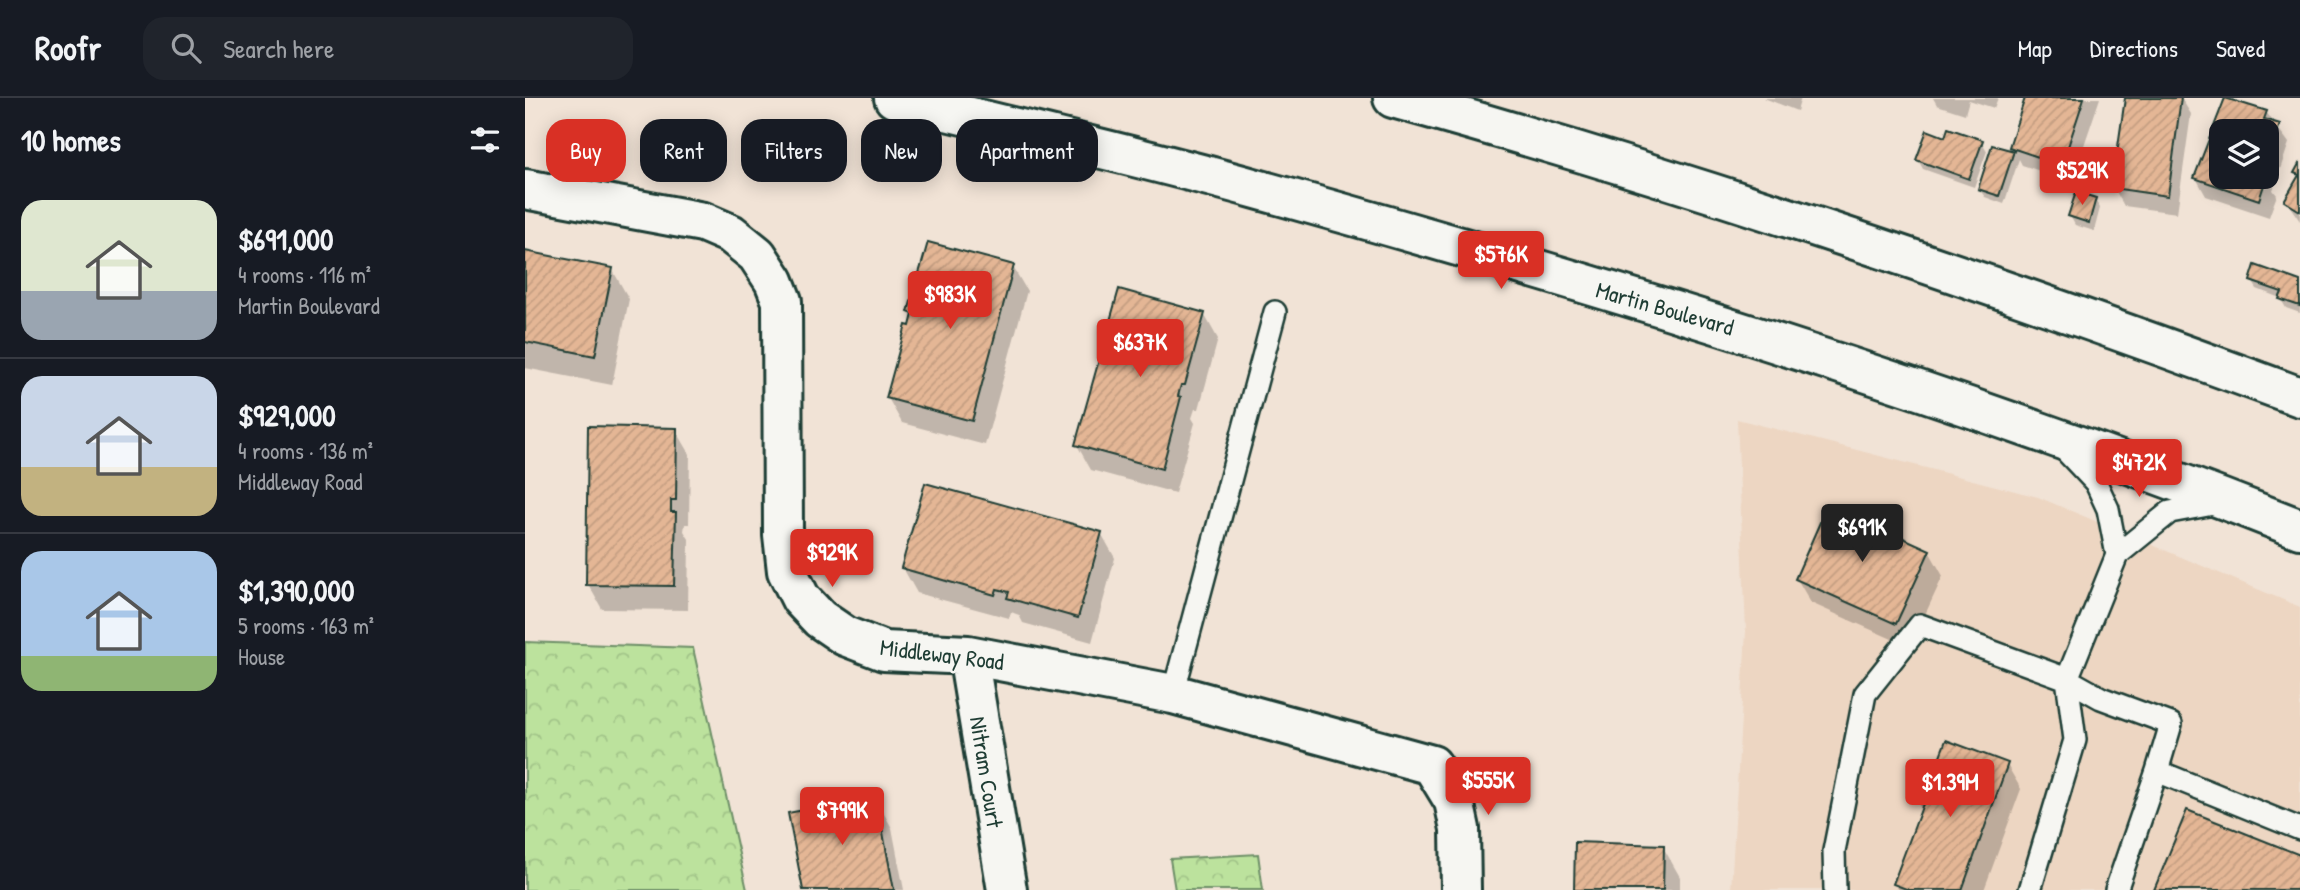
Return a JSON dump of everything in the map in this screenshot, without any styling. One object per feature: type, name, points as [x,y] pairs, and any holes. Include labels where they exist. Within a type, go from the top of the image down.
[{"type":"main road","name":"Martin Boulevard","points":[[894,98],[1278,195],[1743,331],[2050,434],[2300,529]]},
{"type":"main road","points":[[1393,98],[1693,186],[2005,289],[2300,397]]},
{"type":"main road","name":"Middleway Road","points":[[525,189],[703,222],[731,234],[757,255],[774,281],[782,300],[783,535],[787,571],[801,599],[820,620],[845,636],[884,651],[968,655],[1173,694],[1432,765],[1454,802],[1460,829],[1461,890]]},
{"type":"main road","name":"Nitram Court","points":[[968,655],[1007,890]]},
{"type":"lane","points":[[1173,694],[1275,312]]},
{"type":"lane","points":[[2050,434],[2096,483],[2108,509],[2117,555]]},
{"type":"lane","points":[[2030,890],[2075,740],[2067,679],[2117,555],[2170,512],[2230,501]]},
{"type":"lane","points":[[1835,890],[1834,851],[1865,694],[1920,625],[2067,679],[2101,698],[2171,724],[2116,890]]},
{"type":"lane","points":[[2157,771],[2300,830]]},
{"type":"shaded area","points":[[1737,419],[2038,497],[2300,607],[2300,890],[1731,890],[1746,631]]},
{"type":"green space","points":[[525,642],[693,648],[747,890],[525,890]]},
{"type":"green space","points":[[1258,854],[1263,890],[1175,890],[1170,859]]},
{"type":"building","points":[[2025,98],[2084,98],[2062,165],[2009,147]]},
{"type":"building","points":[[2125,98],[2181,98],[2168,196],[2112,188]]},
{"type":"building","points":[[2225,98],[2267,111],[2264,119],[2217,119]]},
{"type":"building","points":[[1948,128],[1983,140],[1969,179],[1916,160],[1927,130],[1945,137]]},
{"type":"building","points":[[2209,139],[2209,183],[2194,178]]},
{"type":"building","points":[[1992,145],[2014,151],[1999,196],[1978,189]]},
{"type":"building","points":[[2300,162],[2300,211],[2284,201],[2299,175],[2294,173]]},
{"type":"building","points":[[2226,189],[2263,189],[2259,200]]},
{"type":"building","points":[[2076,192],[2096,198],[2089,223],[2068,216]]},
{"type":"building","points":[[928,242],[1014,265],[972,421],[886,398],[906,325],[910,326],[913,314],[908,312]]},
{"type":"building","points":[[525,251],[613,268],[595,356],[525,342]]},
{"type":"building","points":[[2255,265],[2300,281],[2300,306],[2279,299],[2282,292],[2250,281]]},
{"type":"building","points":[[1119,289],[1205,313],[1185,385],[1181,385],[1178,396],[1181,397],[1162,469],[1075,445]]},
{"type":"building","points":[[588,426],[677,428],[676,500],[671,500],[671,512],[676,512],[674,586],[586,585]]},
{"type":"building","points":[[925,483],[1102,532],[1078,618],[1007,598],[1009,592],[997,589],[995,595],[901,568]]},
{"type":"building","points":[[1828,504],[1930,550],[1896,624],[1795,579]]},
{"type":"building","points":[[1946,740],[2008,763],[1962,890],[1909,890],[1893,884],[1923,804],[1916,802],[1927,770],[1934,772]]},
{"type":"building","points":[[876,796],[894,890],[803,890],[788,813]]},
{"type":"building","points":[[2187,810],[2300,855],[2300,890],[2154,890]]},
{"type":"building","points":[[1575,842],[1664,845],[1663,890],[1574,890]]}]
